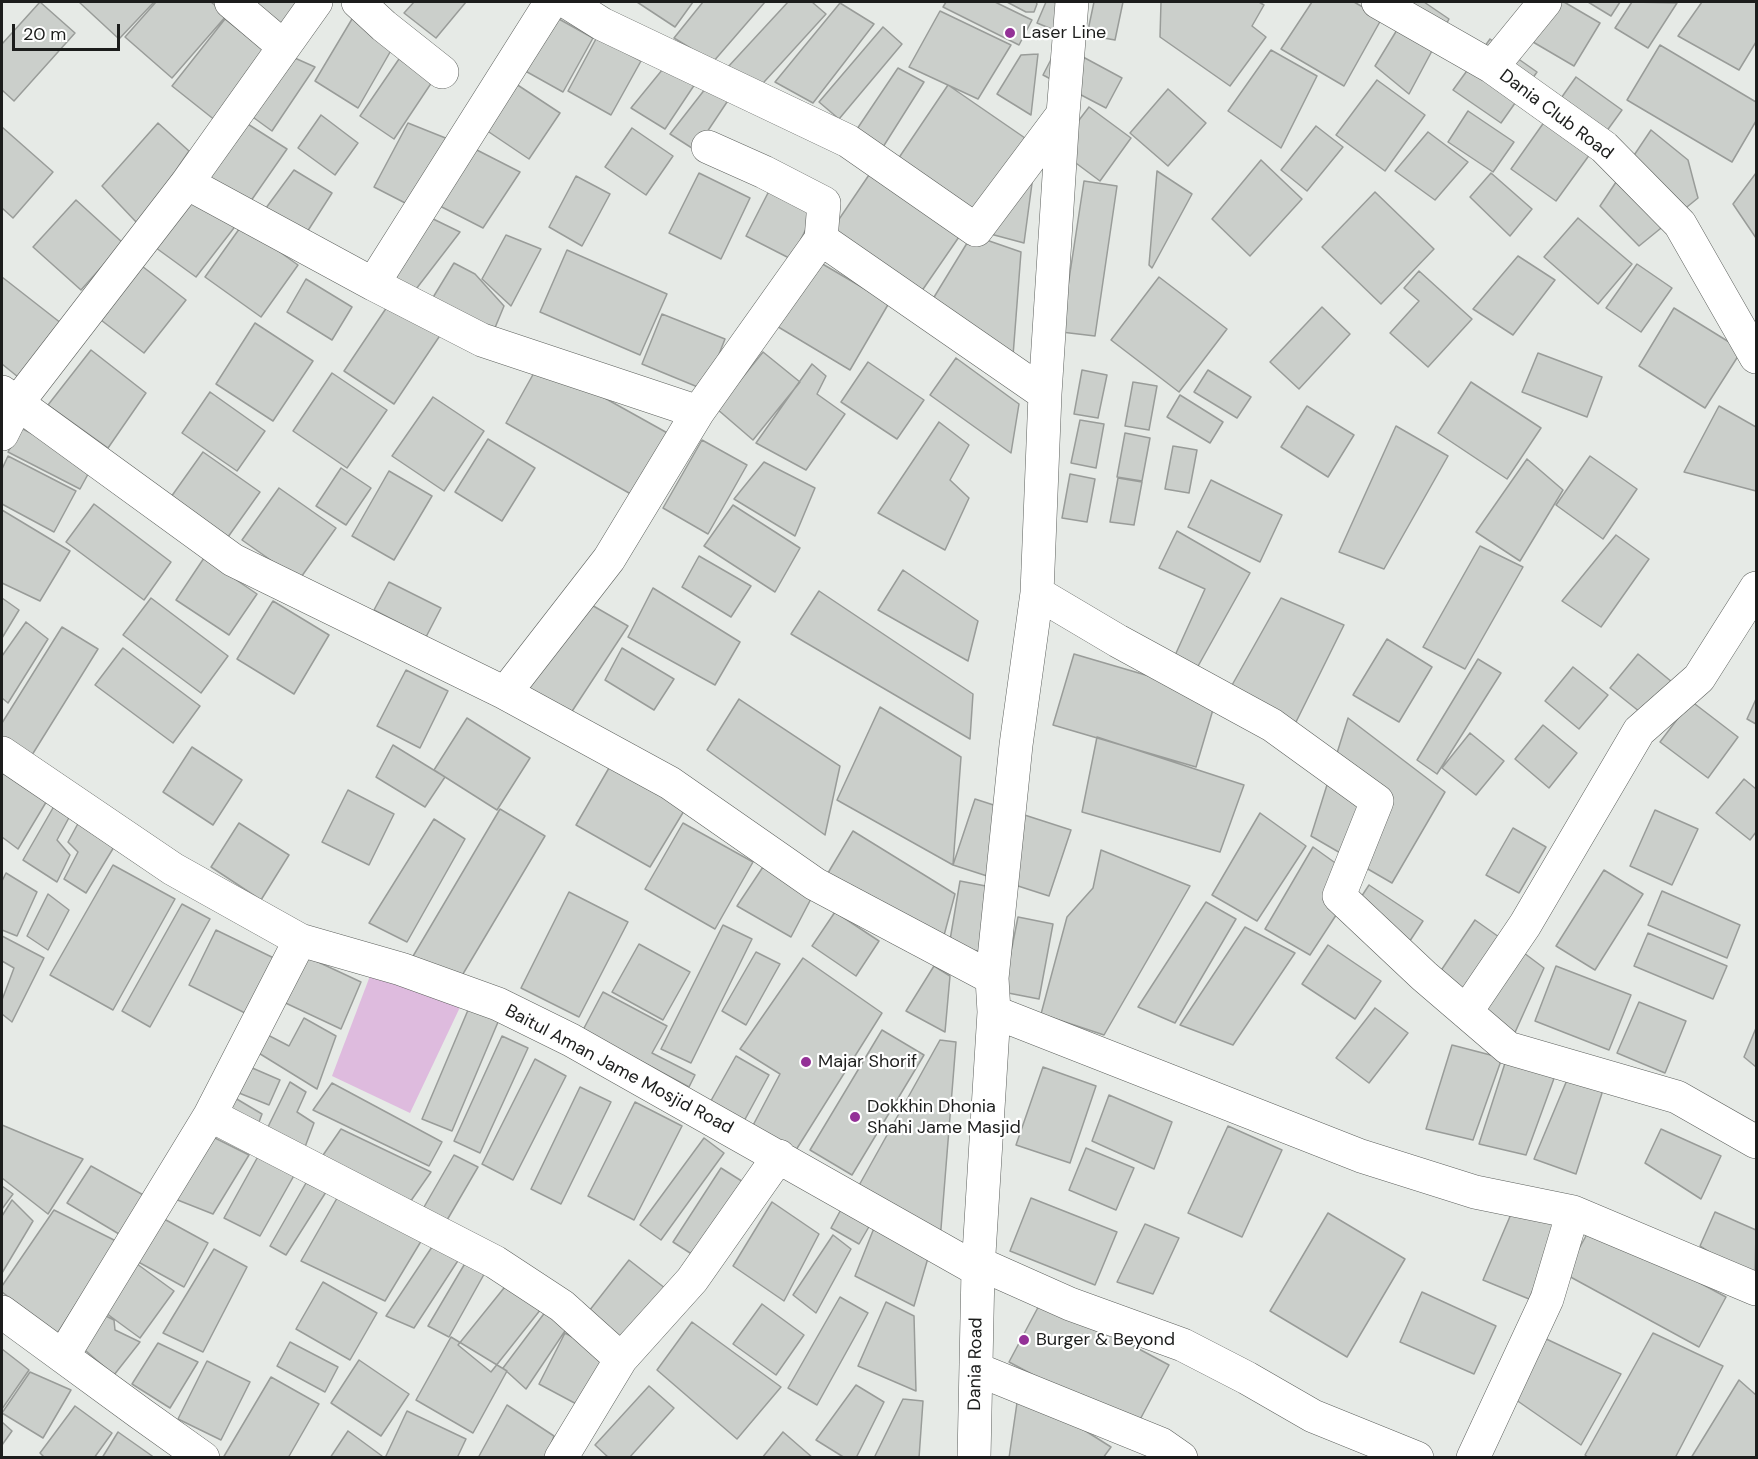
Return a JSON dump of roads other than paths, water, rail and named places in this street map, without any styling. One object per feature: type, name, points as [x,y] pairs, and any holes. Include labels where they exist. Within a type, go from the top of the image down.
[{"type":"street","points":[[231,2],[283,46]]},
{"type":"street","points":[[2,434],[10,397],[187,183],[316,2]]},
{"type":"street","points":[[358,2],[442,72]]},
{"type":"street","points":[[373,284],[551,2]]},
{"type":"street","points":[[567,2],[602,24],[848,141],[976,230],[1063,114]]},
{"type":"street","name":"Dania Road","points":[[974,1458],[978,1267],[994,1012],[992,978],[1016,745],[1037,593],[1045,394],[1072,2]]},
{"type":"street","name":"Dania Club Road","points":[[1378,2],[1492,67],[1604,147],[1680,224],[1756,357]]},
{"type":"street","points":[[1492,67],[1545,2]]},
{"type":"street","points":[[505,693],[609,559],[698,412],[821,239],[824,203],[764,172],[708,147]]},
{"type":"street","points":[[187,183],[482,340],[698,412]]},
{"type":"street","points":[[821,239],[1045,394]]},
{"type":"street","points":[[10,397],[233,560],[505,693],[670,783],[815,884],[992,978]]},
{"type":"street","points":[[1466,1012],[1525,925],[1639,731],[1699,678],[1756,588]]},
{"type":"street","points":[[1037,593],[1118,641],[1272,725],[1377,801],[1339,897],[1424,976],[1508,1048],[1677,1098],[1756,1142]]},
{"type":"street","name":"Baitul Aman Jame Mosjid Road","points":[[2,753],[173,869],[300,940],[401,969],[498,1004],[571,1040],[978,1267],[1070,1304],[1183,1345],[1313,1416],[1417,1458]]},
{"type":"street","points":[[63,1356],[210,1115],[300,940]]},
{"type":"street","points":[[994,1012],[1361,1156],[1475,1192],[1573,1212],[1756,1289]]},
{"type":"street","points":[[210,1115],[495,1262],[562,1306],[621,1359]]},
{"type":"street","points":[[561,1458],[621,1359],[692,1280],[779,1156]]},
{"type":"street","points":[[1478,1456],[1547,1299],[1573,1212]]},
{"type":"street","points":[[2,1312],[203,1458]]},
{"type":"street","points":[[976,1369],[1161,1444],[1181,1458]]},
{"type":"place","name":"Laser Line","points":[[1010,33]]},
{"type":"place","name":"Majar Shorif","points":[[806,1062]]},
{"type":"place","name":"Dokkhin Dhonia Shahi Jame Masjid","points":[[855,1117]]},
{"type":"place","name":"Burger & Beyond","points":[[1024,1340]]}]
